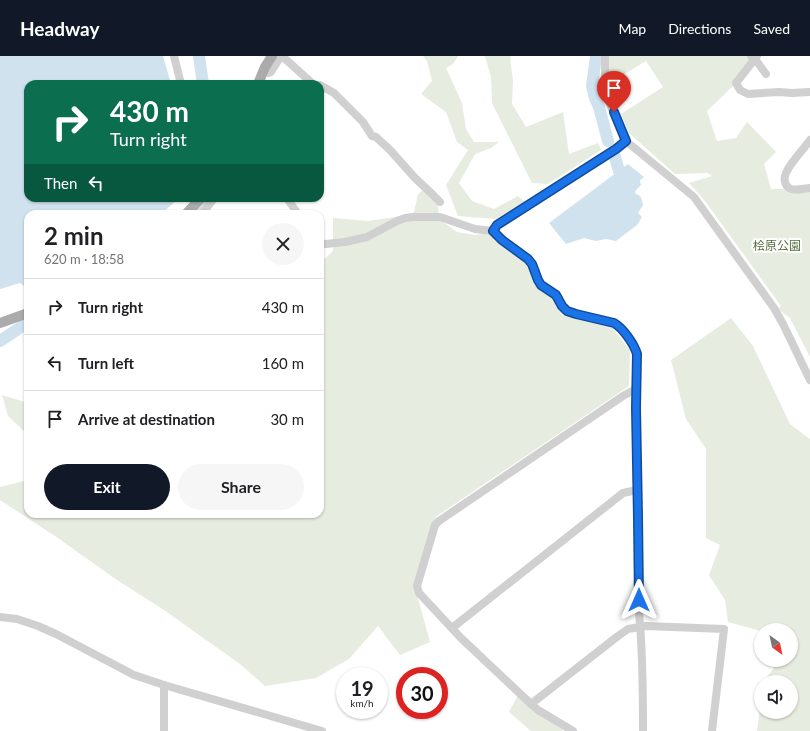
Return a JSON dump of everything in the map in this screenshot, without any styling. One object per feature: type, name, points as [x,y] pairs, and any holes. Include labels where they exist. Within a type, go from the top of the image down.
[{"type":"main road","points":[[260,80],[272,56]]},
{"type":"main road","points":[[190,210],[197,202]]},
{"type":"main road","points":[[0,323],[24,314]]},
{"type":"street","points":[[174,56],[180,80]]},
{"type":"street","points":[[264,71],[269,73],[271,72],[282,56],[309,80]]},
{"type":"street","points":[[605,56],[605,86],[609,102],[626,141],[694,197],[774,308],[810,380]]},
{"type":"street","points":[[766,74],[754,57],[736,84],[740,90],[748,94],[810,92]]},
{"type":"street","points":[[324,87],[334,92],[363,122],[372,136],[376,137],[390,150],[415,178],[440,202]]},
{"type":"street","points":[[810,140],[784,178],[790,189],[810,188]]},
{"type":"street","points":[[493,231],[497,225],[616,149],[626,141]]},
{"type":"street","points":[[324,244],[340,243],[366,237],[397,221],[413,216],[440,217],[476,229],[493,231],[507,244],[528,259],[532,264],[541,285],[556,295],[562,306],[567,311],[614,323],[619,326],[633,344],[637,354],[636,389],[639,613],[643,731]]},
{"type":"street","points":[[574,731],[538,710],[531,704],[461,638],[428,604],[419,593],[418,586],[435,525],[439,521],[623,396],[636,389]]},
{"type":"street","points":[[452,628],[622,493],[638,490]]},
{"type":"street","points":[[0,617],[17,619],[38,626],[134,675],[164,686],[322,731]]},
{"type":"street","points":[[531,704],[628,628],[646,626],[724,629],[712,731]]},
{"type":"street","points":[[164,686],[164,731]]},
{"type":"green space","points":[[423,56],[458,56],[453,64],[446,68],[462,103],[466,129],[474,142],[499,142],[491,148],[475,154],[459,183],[472,201],[494,209],[518,196],[525,202],[496,219],[458,216],[446,185],[468,150],[457,142],[446,112],[421,94],[432,81],[427,61]]},
{"type":"green space","points":[[485,56],[511,56],[510,59],[513,80],[512,104],[526,127],[563,112],[569,154],[598,143],[601,150],[548,184],[532,183],[492,103],[491,77]]},
{"type":"green space","name":"桧原公園","points":[[608,56],[747,56],[755,65],[707,111],[717,141],[736,138],[747,122],[776,152],[764,164],[771,189],[810,189],[810,357],[790,318],[778,309],[781,306],[705,201],[689,183],[712,176],[708,173],[675,174],[629,133],[621,114],[663,87],[646,61],[610,83]]},
{"type":"green space","points":[[423,190],[438,204],[439,219],[457,232],[475,235],[490,233],[526,260],[553,297],[562,315],[612,328],[630,350],[629,386],[437,516],[430,530],[415,587],[430,642],[400,655],[378,626],[349,659],[316,678],[265,686],[240,664],[164,610],[117,580],[28,518],[324,518],[324,259],[333,251],[333,218],[368,221],[409,215],[414,212],[418,194]]},
{"type":"green space","points":[[731,318],[753,346],[790,424],[810,439],[810,731],[757,731],[759,719],[798,719],[798,675],[768,675],[774,667],[798,667],[798,623],[754,623],[754,629],[728,622],[725,600],[709,575],[720,545],[706,538],[706,449],[686,419],[671,360]]},
{"type":"green space","points":[[2,395],[24,402],[24,431],[8,416]]},
{"type":"green space","points":[[24,481],[24,516],[0,500],[0,487]]},
{"type":"green space","points":[[518,695],[563,730],[531,731],[509,712]]},
{"type":"water","points":[[0,56],[163,56],[170,80],[24,80],[24,202],[174,202],[166,210],[24,210],[24,286],[20,283],[0,289]]},
{"type":"water","points":[[628,164],[644,177],[640,180],[641,185],[635,193],[641,197],[643,205],[638,213],[642,217],[637,225],[616,241],[606,239],[596,241],[584,238],[566,244],[549,223]]},
{"type":"waterway","points":[[199,56],[202,80]]},
{"type":"waterway","points":[[596,56],[592,86],[608,141]]},
{"type":"waterway","points":[[615,157],[619,171]]},
{"type":"waterway","points":[[197,210],[201,202]]},
{"type":"waterway","points":[[0,341],[24,325]]},
{"type":"route","points":[[614,112],[626,141],[616,149],[497,225],[493,231],[512,248],[528,259],[532,264],[541,285],[556,295],[562,306],[567,311],[614,323],[619,326],[636,350],[639,600]]}]
